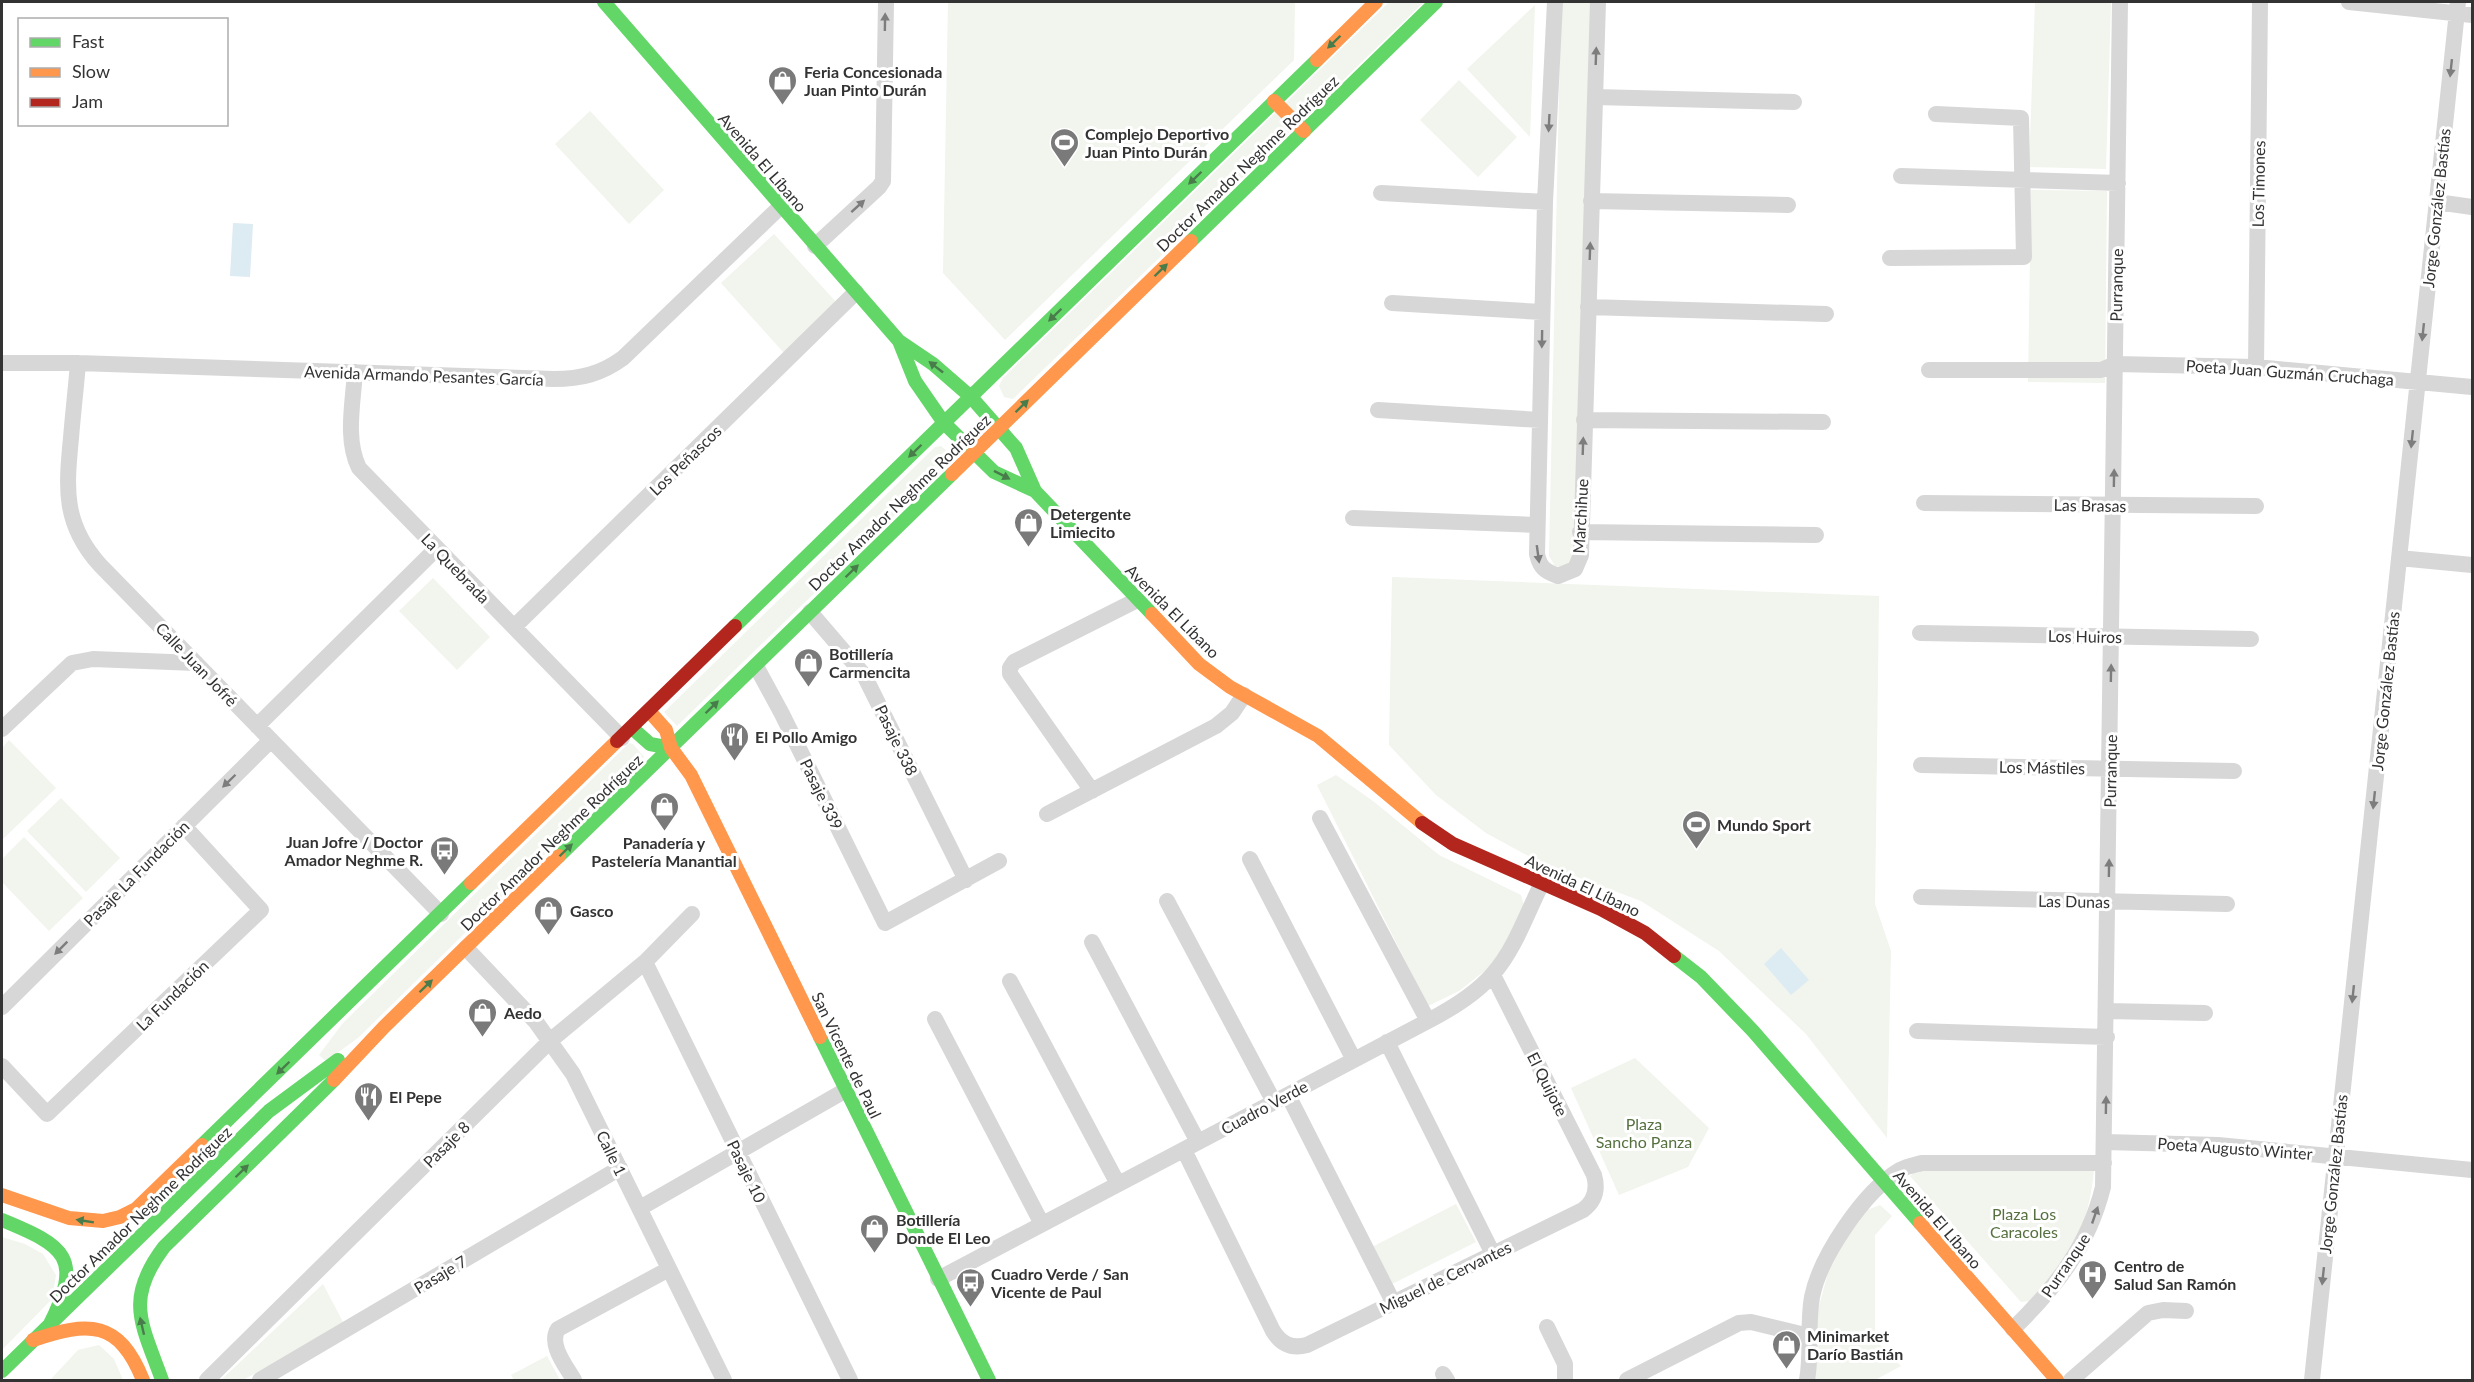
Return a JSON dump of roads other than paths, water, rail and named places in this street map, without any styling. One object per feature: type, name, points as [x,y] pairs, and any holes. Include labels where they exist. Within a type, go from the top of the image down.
[{"type":"main road","name":"Avenida El Líbano","points":[[604,2],[780,207],[899,341],[933,364],[971,397],[999,428],[1016,448],[1035,491],[1199,664],[1244,695],[1318,736],[1434,832],[1473,854],[1624,920],[1660,943],[1701,977],[1753,1031],[2057,1380]]},
{"type":"main road","name":"Doctor Amador Neghme Rodríguez","points":[[162,1380],[143,1332],[139,1306],[143,1280],[156,1257],[308,1108],[384,1027],[1436,2]]},
{"type":"main road","name":"Doctor Amador Neghme Rodríguez","points":[[2,1195],[84,1221],[109,1221],[130,1213],[627,733],[1274,101],[1369,5]]},
{"type":"main road","points":[[1274,101],[1304,131]]},
{"type":"main road","name":"Avenida El Líbano","points":[[899,341],[915,381],[944,423],[994,472],[1035,491]]},
{"type":"main road","name":"San Vicente de Paul","points":[[649,711],[666,730],[671,748],[692,775],[989,1380]]},
{"type":"main road","points":[[627,733],[650,744],[671,748]]},
{"type":"main road","name":"Doctor Amador Neghme Rodríguez","points":[[269,1111],[355,998]]},
{"type":"main road","name":"Doctor Amador Neghme Rodríguez","points":[[2,1371],[269,1111],[384,1027]]},
{"type":"main road","points":[[2,1220],[47,1239],[57,1248],[64,1260],[67,1275],[66,1290],[49,1326]]},
{"type":"main road","points":[[33,1340],[70,1329],[92,1327],[104,1330],[126,1346],[143,1380]]},
{"type":"street","points":[[814,246],[883,181],[886,2]]},
{"type":"street","name":"Marchihue","points":[[1555,2],[1545,202],[1537,554],[1539,564],[1545,571],[1558,576],[1575,569],[1581,555],[1598,2]]},
{"type":"street","name":"Purranque","points":[[2013,1329],[2052,1288],[2081,1246],[2098,1207],[2103,1187],[2120,2]]},
{"type":"street","name":"Los Timones","points":[[2256,367],[2260,2]]},
{"type":"street","points":[[2349,2],[2463,10]]},
{"type":"street","name":"Jorge González Bastías","points":[[2312,1380],[2437,202],[2463,10]]},
{"type":"street","points":[[1595,97],[1794,102]]},
{"type":"street","points":[[1890,258],[2024,257],[2021,118],[1936,114]]},
{"type":"street","points":[[1901,176],[2118,183]]},
{"type":"street","points":[[1381,192],[1545,202]]},
{"type":"street","points":[[1591,201],[1788,205]]},
{"type":"street","points":[[2437,202],[2472,207]]},
{"type":"street","name":"Avenida Armando Pesantes García","points":[[2,363],[78,363],[579,378],[600,372],[623,358],[780,207]]},
{"type":"street","name":"Los Peñascos","points":[[513,627],[855,292]]},
{"type":"street","points":[[1392,303],[1542,312]]},
{"type":"street","points":[[1588,307],[1826,314]]},
{"type":"street","name":"Calle Juan Jofré","points":[[78,363],[67,489],[71,518],[83,544],[100,565],[441,914]]},
{"type":"street","name":"Poeta Juan Guzmán Cruchaga","points":[[1929,370],[2101,370],[2115,364],[2256,367],[2472,387]]},
{"type":"street","name":"La Quebrada","points":[[355,372],[353,454],[359,468],[513,627],[627,733]]},
{"type":"street","points":[[1378,410],[1540,420]]},
{"type":"street","points":[[1584,420],[1823,422]]},
{"type":"street","name":"Las Brasas","points":[[1924,503],[2256,506]]},
{"type":"street","points":[[1353,518],[1537,525]]},
{"type":"street","points":[[1580,532],[1816,535]]},
{"type":"street","points":[[257,726],[437,548]]},
{"type":"street","points":[[2399,558],[2472,565]]},
{"type":"street","points":[[1092,791],[1010,674],[1010,668],[1014,662],[1137,600]]},
{"type":"street","name":"Pasaje 338","points":[[810,612],[864,675],[966,880]]},
{"type":"street","name":"Los Huiros","points":[[1920,633],[2251,639]]},
{"type":"street","points":[[2,729],[72,663],[93,659],[196,663]]},
{"type":"street","name":"Pasaje 339","points":[[756,666],[788,725],[885,923],[966,880]]},
{"type":"street","points":[[1047,814],[1216,726],[1232,712],[1244,695]]},
{"type":"street","name":"Pasaje La Fundación","points":[[2,1007],[271,740]]},
{"type":"street","name":"Los Mástiles","points":[[1921,765],[2234,771]]},
{"type":"street","points":[[1320,818],[1428,1021]]},
{"type":"street","name":"La Fundación","points":[[2,1066],[47,1114],[261,910],[184,826]]},
{"type":"street","points":[[1250,859],[1354,1060]]},
{"type":"street","points":[[966,880],[999,861]]},
{"type":"street","name":"Cuadro Verde","points":[[938,1279],[1428,1021],[1463,1000],[1493,975],[1512,945],[1542,883]]},
{"type":"street","name":"Las Dunas","points":[[1922,897],[2227,904]]},
{"type":"street","points":[[1167,901],[1281,1099],[1393,1302]]},
{"type":"street","name":"Pasaje 8","points":[[207,1380],[551,1040],[645,962],[692,914]]},
{"type":"street","points":[[1092,942],[1191,1146]]},
{"type":"street","name":"Calle 1","points":[[466,948],[551,1040],[573,1074],[724,1380]]},
{"type":"street","name":"Pasaje 10","points":[[645,962],[850,1380]]},
{"type":"street","name":"El Quijote","points":[[1493,975],[1594,1175],[1595,1194]]},
{"type":"street","points":[[1010,981],[1118,1184]]},
{"type":"street","points":[[2107,1011],[2205,1013]]},
{"type":"street","points":[[935,1019],[1042,1224]]},
{"type":"street","points":[[1917,1031],[2106,1036]]},
{"type":"street","points":[[1387,1042],[1493,1254]]},
{"type":"street","points":[[639,1208],[846,1090]]},
{"type":"street","name":"Poeta Augusto Winter","points":[[2105,1142],[2218,1145],[2472,1170]]},
{"type":"street","name":"Miguel de Cervantes","points":[[1191,1146],[1195,1171],[1273,1331],[1282,1342],[1288,1345],[1307,1345],[1583,1210],[1595,1194]]},
{"type":"street","points":[[1807,1380],[1809,1316],[1813,1295],[1825,1262],[1847,1225],[1885,1182],[1902,1169],[1922,1163],[2104,1163]]},
{"type":"street","name":"Pasaje 7","points":[[260,1380],[620,1168]]},
{"type":"street","points":[[574,1380],[555,1344],[555,1334],[558,1329],[669,1269]]},
{"type":"street","points":[[2071,1380],[2148,1313],[2163,1310],[2186,1311]]},
{"type":"street","points":[[1627,1380],[1739,1323],[1750,1322],[1809,1336]]},
{"type":"street","points":[[1547,1327],[1564,1364],[1564,1380],[1551,1380]]},
{"type":"place","name":"Feria Concesionada Juan Pinto Durán","points":[[783,106]]},
{"type":"place","name":"Complejo Deportivo Juan Pinto Durán","points":[[1064,168]]},
{"type":"place","name":"Detergente Limiecito","points":[[1029,548]]},
{"type":"place","name":"Botillería Carmencita","points":[[808,688]]},
{"type":"place","name":"El Pollo Amigo","points":[[734,762]]},
{"type":"place","name":"Panadería y Pastelería Manantial","points":[[664,832]]},
{"type":"place","name":"Mundo Sport","points":[[1696,850]]},
{"type":"place","name":"Juan Jofre / Doctor Amador Neghme R.","points":[[444,876]]},
{"type":"place","name":"Gasco","points":[[549,936]]},
{"type":"place","name":"Aedo","points":[[483,1038]]},
{"type":"place","name":"El Pepe","points":[[368,1122]]},
{"type":"place","name":"Botillería Donde El Leo","points":[[875,1254]]},
{"type":"place","name":"Centro de Salud San Ramón","points":[[2093,1300]]},
{"type":"place","name":"Cuadro Verde / San Vicente de Paul","points":[[970,1308]]},
{"type":"place","name":"Minimarket Darío Bastián","points":[[1786,1370]]},
{"type":"park label","name":"Plaza Sancho Panza","points":[[1644,1132]]},
{"type":"park label","name":"Plaza Los Caracoles","points":[[2024,1222]]}]
